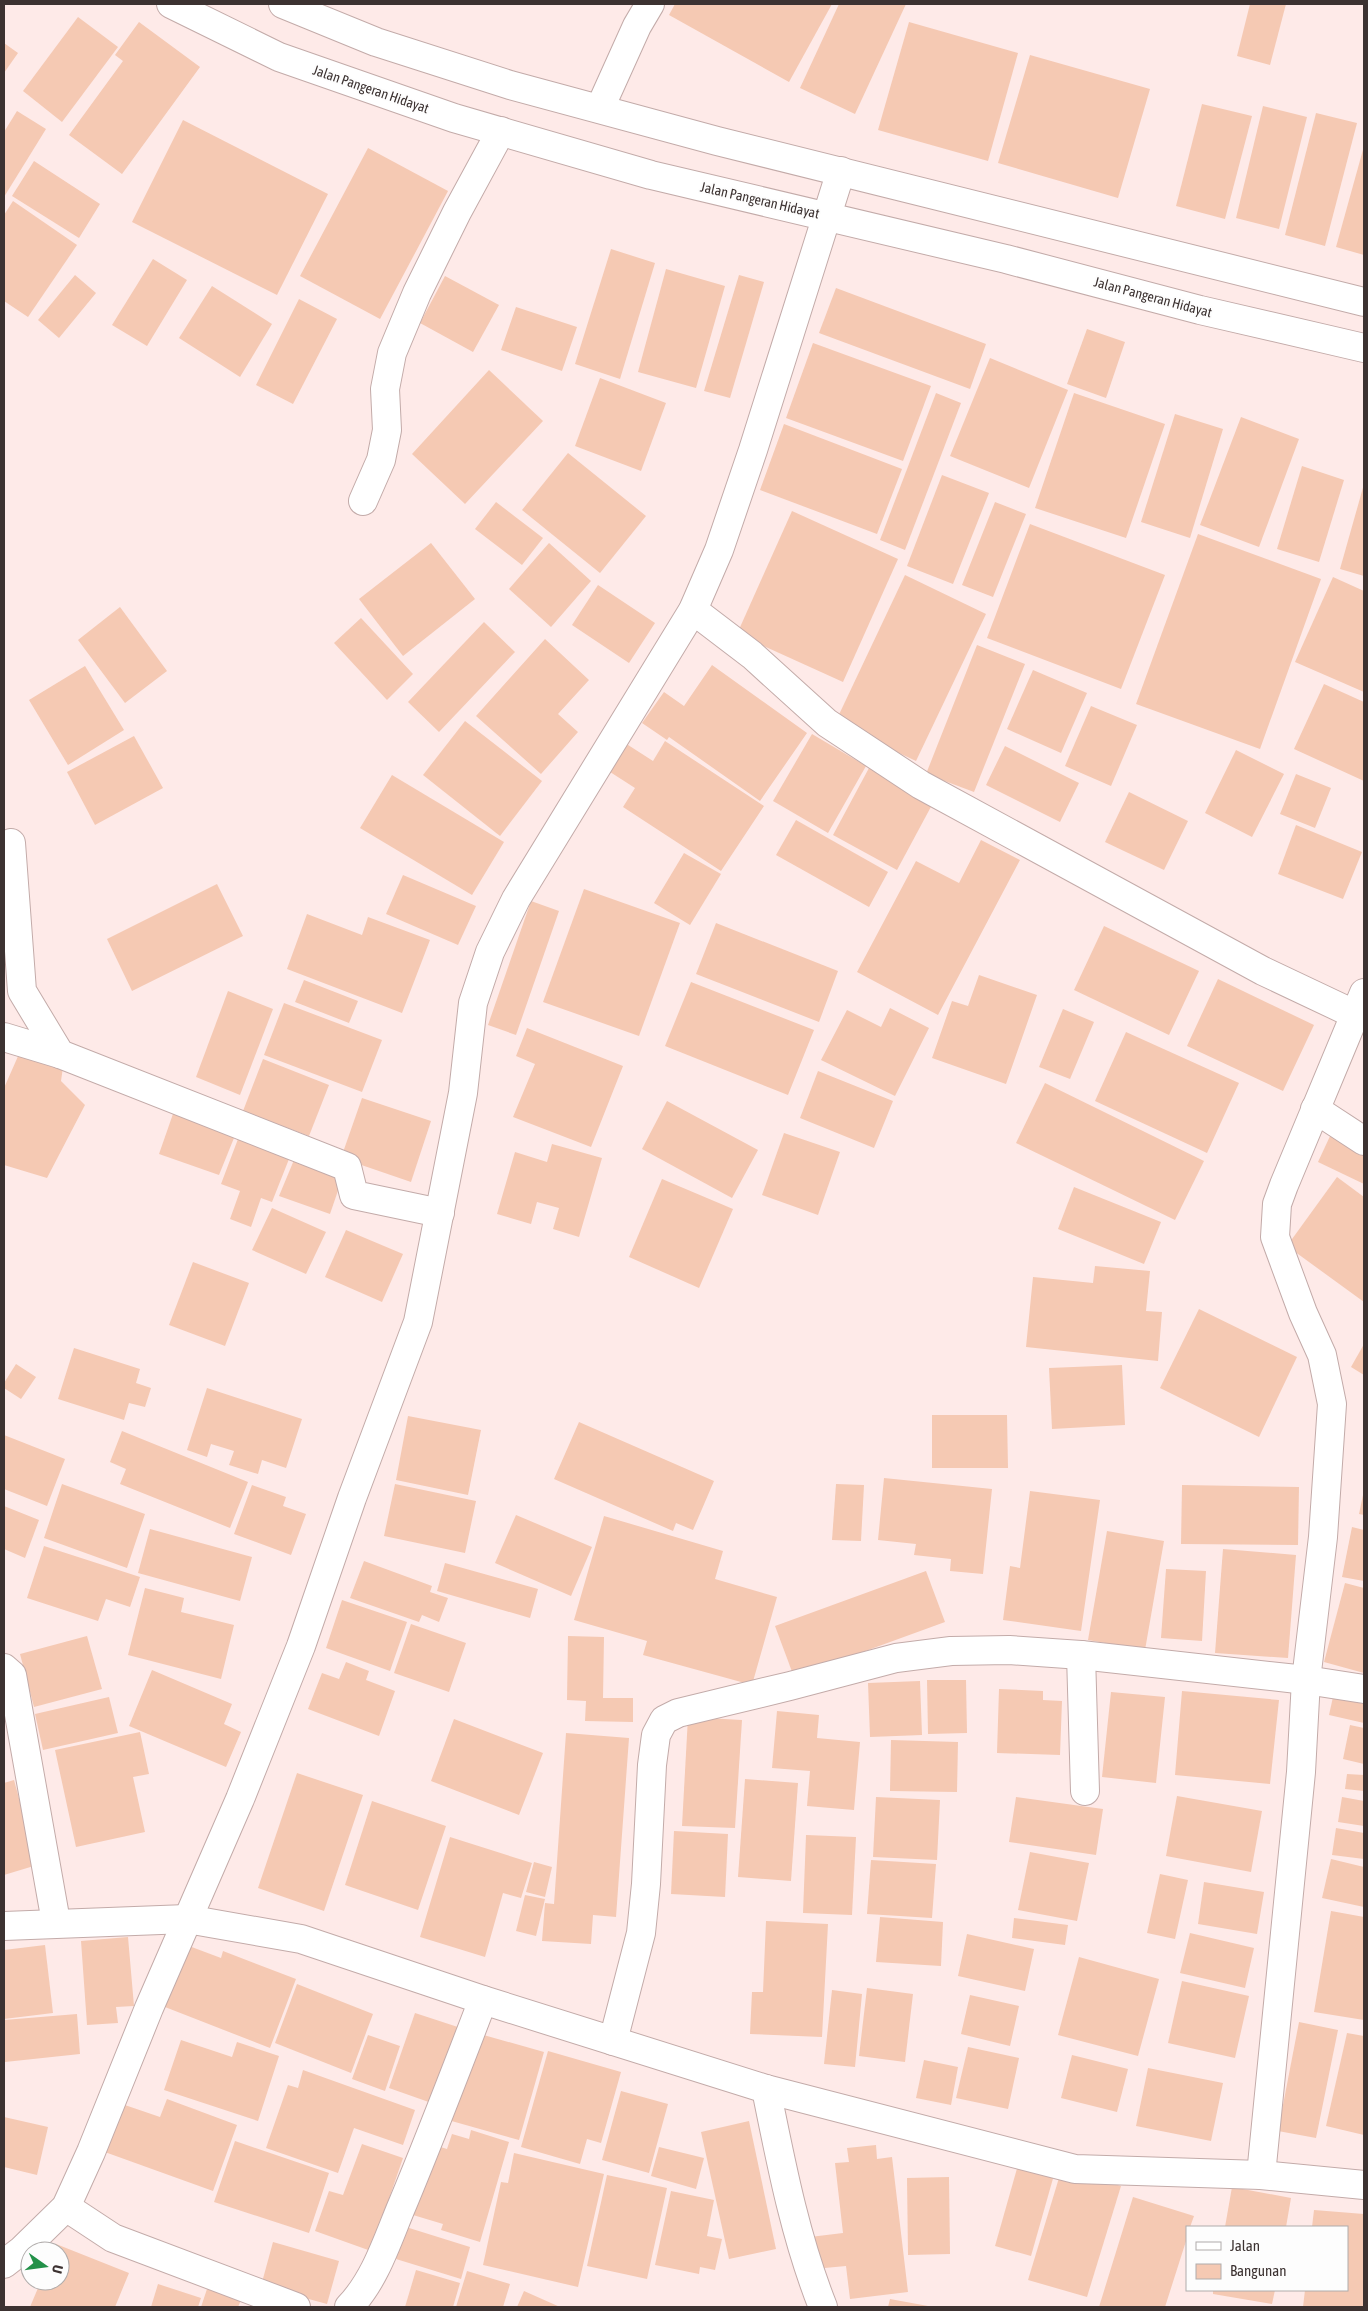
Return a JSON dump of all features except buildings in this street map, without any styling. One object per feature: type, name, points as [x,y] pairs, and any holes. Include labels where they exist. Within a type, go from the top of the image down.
[{"type":"main road","name":"Jalan Pangeran Hidayat","points":[[171,4],[279,57],[454,118],[651,175],[1006,258],[1200,310],[1364,348]]},
{"type":"main road","points":[[600,108],[637,26],[650,4]]},
{"type":"main road","points":[[294,6],[376,42],[510,85],[718,141],[1364,302]]},
{"type":"main road","points":[[363,501],[381,460],[386,430],[385,389],[392,353],[417,293],[456,212],[501,131]]},
{"type":"main road","points":[[4,2264],[22,2250],[66,2207],[92,2152],[149,2008],[240,1798],[301,1646],[352,1498],[418,1322],[463,1093],[473,1003],[490,952],[516,900],[693,610],[719,550],[747,468],[841,171]]},
{"type":"main road","points":[[693,610],[752,655],[827,723],[921,785],[1263,971],[1359,1020],[1315,1109],[1277,1204],[1275,1220],[1275,1237],[1303,1313],[1322,1355],[1332,1404],[1323,1537],[1306,1680],[1301,1772],[1261,2175]]},
{"type":"main road","points":[[11,843],[22,991],[60,1054]]},
{"type":"main road","points":[[4,1037],[60,1054],[347,1167],[354,1195],[440,1213]]},
{"type":"main road","points":[[1315,1109],[1364,1141]]},
{"type":"main road","points":[[613,2041],[641,1932],[646,1884],[652,1765],[656,1735],[664,1720],[678,1712],[790,1686],[896,1658],[951,1651],[1009,1650],[1081,1655],[1306,1680],[1364,1689]]},
{"type":"main road","points":[[1081,1655],[1085,1792]]},
{"type":"main road","points":[[4,1668],[12,1674],[56,1922]]},
{"type":"main road","points":[[4,1926],[56,1922],[187,1919],[301,1939],[483,2000],[766,2089],[1075,2169],[1261,2175],[1364,2185]]},
{"type":"main road","points":[[349,2307],[360,2296],[378,2262],[441,2111],[483,2000]]},
{"type":"main road","points":[[766,2089],[783,2178],[812,2280],[823,2307]]},
{"type":"main road","points":[[66,2207],[113,2238],[296,2307]]}]
